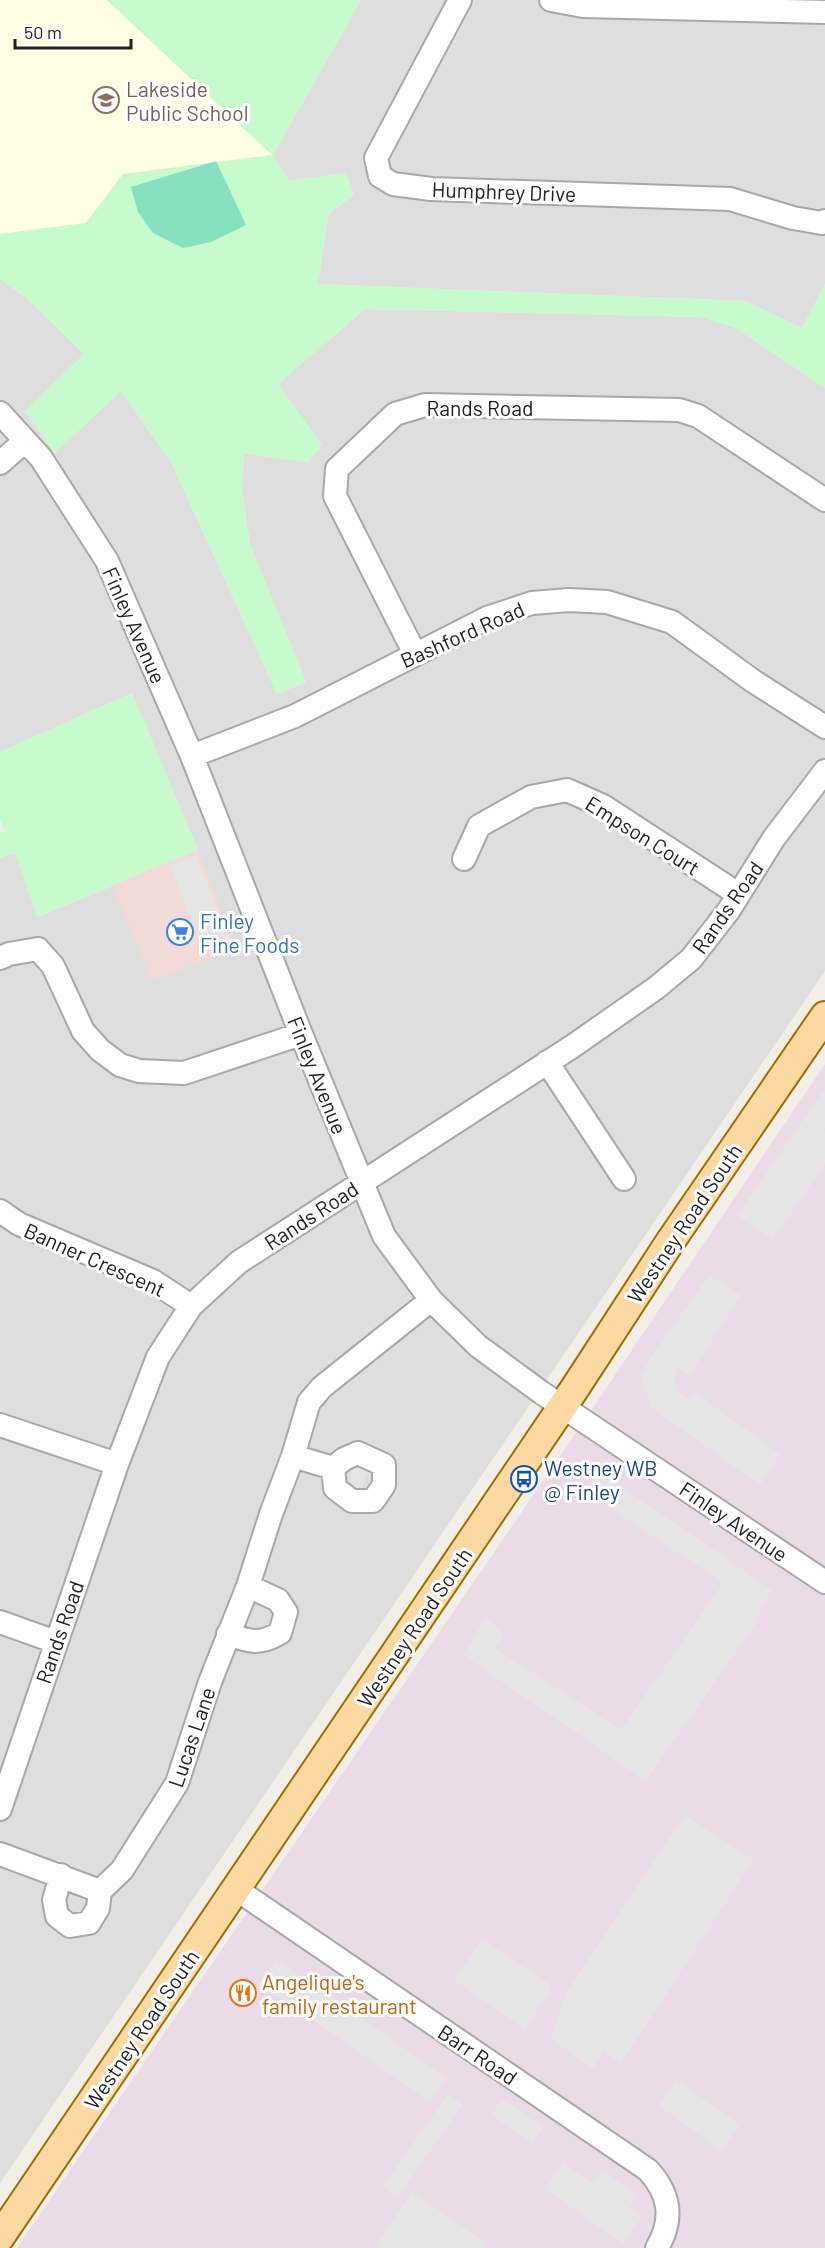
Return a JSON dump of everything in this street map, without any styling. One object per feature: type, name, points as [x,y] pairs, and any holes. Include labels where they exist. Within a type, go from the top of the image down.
[{"type":"main road","name":"Westney Road South","points":[[0,2237],[562,1406],[670,1242],[825,1016]]},
{"type":"street","name":"Humphrey Drive","points":[[460,0],[376,158],[380,176],[393,184],[431,189],[539,194],[730,199],[793,218],[822,223],[825,221]]},
{"type":"street","points":[[551,0],[583,6],[825,12]]},
{"type":"street","name":"Rands Road","points":[[415,654],[335,496],[337,470],[395,414],[425,405],[679,410],[699,416],[825,500]]},
{"type":"street","name":"Finley Avenue","points":[[0,413],[41,458],[107,561],[192,756],[301,1034],[384,1236],[431,1300],[478,1346],[562,1406],[825,1582]]},
{"type":"street","points":[[0,463],[25,441]]},
{"type":"street","name":"Bashford Road","points":[[192,756],[295,716],[487,618],[532,603],[569,600],[607,602],[672,622],[753,681],[825,727]]},
{"type":"street","name":"Rands Road","points":[[0,1809],[117,1464],[158,1357],[191,1306],[239,1262],[344,1196],[547,1062],[656,988],[691,959],[729,910],[774,838],[825,771]]},
{"type":"street","name":"Empson Court","points":[[464,859],[479,826],[531,797],[567,790],[603,806],[738,894]]},
{"type":"street","points":[[0,958],[9,954],[38,950],[54,966],[83,1031],[100,1050],[120,1065],[139,1071],[184,1073],[301,1034]]},
{"type":"street","points":[[547,1062],[624,1179]]},
{"type":"street","name":"Banner Crescent","points":[[0,1211],[19,1224],[153,1281],[191,1306]]},
{"type":"street","name":"Lucas Lane","points":[[61,1875],[54,1900],[57,1916],[70,1926],[89,1923],[98,1908],[100,1891],[122,1870],[177,1783],[210,1682],[248,1586],[271,1514],[293,1456],[309,1402],[322,1387],[431,1300]]},
{"type":"street","points":[[0,1425],[117,1464]]},
{"type":"street","points":[[293,1456],[333,1468]]},
{"type":"street","points":[[228,1634],[248,1641],[265,1641],[280,1633],[286,1612],[278,1600],[248,1586]]},
{"type":"street","points":[[0,1622],[56,1642]]},
{"type":"street","points":[[0,1854],[100,1891]]},
{"type":"street","name":"Barr Road","points":[[236,1889],[648,2170],[660,2183],[668,2202],[668,2221],[657,2248]]},
{"type":"shaded area","name":"Lakeside Public School","points":[[0,0],[107,0],[273,155],[123,174],[86,223],[0,234]]},
{"type":"shaded area","points":[[361,0],[825,0],[825,284],[802,328],[745,301],[318,284],[329,213],[354,195],[346,173],[289,181],[273,155]]},
{"type":"shaded area","points":[[0,279],[31,302],[84,354],[25,411],[55,453],[120,390],[171,462],[277,694],[306,682],[250,544],[242,490],[244,454],[308,462],[322,445],[278,384],[365,309],[702,317],[736,328],[825,388],[825,971],[0,2183],[0,858],[15,852],[38,917],[198,850],[132,693],[0,752]]},
{"type":"shaded area","points":[[198,850],[236,949],[152,981],[112,885]]},
{"type":"shaded area","points":[[196,855],[230,941],[204,952],[170,866]]},
{"type":"shaded area","points":[[825,1064],[825,2248],[17,2248],[567,1446]]},
{"type":"shaded area","points":[[825,1088],[825,1127],[823,1131],[825,1133],[825,1164],[773,1240],[737,1216]]},
{"type":"shaded area","points":[[709,1275],[741,1296],[689,1376],[678,1367],[675,1379],[676,1389],[688,1399],[694,1392],[780,1454],[760,1485],[652,1408],[640,1378],[649,1360]]},
{"type":"shaded area","points":[[355,1463],[370,1466],[361,1491],[347,1486]]},
{"type":"shaded area","points":[[599,1471],[772,1590],[761,1608],[756,1623],[646,1781],[463,1655],[486,1617],[504,1635],[495,1648],[621,1730],[723,1583],[584,1491]]},
{"type":"shaded area","points":[[685,1815],[754,1860],[621,2063],[604,2052],[593,2069],[551,2039],[566,1993]]},
{"type":"shaded area","points":[[482,1939],[553,1987],[525,2029],[454,1980]]},
{"type":"shaded area","points":[[276,1959],[447,2078],[430,2102],[259,1983]]},
{"type":"shaded area","points":[[676,2079],[740,2125],[721,2151],[658,2105]]},
{"type":"shaded area","points":[[448,2094],[463,2104],[398,2197],[383,2186]]},
{"type":"shaded area","points":[[502,2099],[543,2127],[533,2143],[491,2115]]},
{"type":"shaded area","points":[[563,2163],[593,2183],[602,2170],[638,2196],[629,2208],[642,2217],[623,2244],[545,2189]]},
{"type":"shaded area","points":[[412,2192],[486,2242],[482,2248],[378,2248],[375,2246]]},
{"type":"green space","points":[[107,0],[361,0],[273,155],[289,181],[346,173],[354,196],[329,213],[318,284],[745,301],[802,328],[825,284],[825,388],[736,328],[702,317],[365,309],[278,384],[322,445],[308,462],[244,454],[242,490],[250,544],[306,682],[277,694],[171,462],[121,391],[55,453],[25,411],[84,354],[31,302],[0,279],[0,234],[86,223],[123,174],[272,155]]},
{"type":"green space","points":[[216,161],[246,225],[211,242],[183,248],[153,233],[138,212],[131,187]]},
{"type":"green space","points":[[132,693],[198,850],[37,917],[15,853],[0,858],[0,833],[5,831],[0,819],[0,752]]},
{"type":"place","name":"Lakeside Public School","points":[[106,100]]},
{"type":"place","name":"Finley Fine Foods","points":[[180,932]]},
{"type":"place","name":"Westney WB @ Finley","points":[[524,1479]]},
{"type":"place","name":"Angelique's family restaurant","points":[[243,1993]]}]
